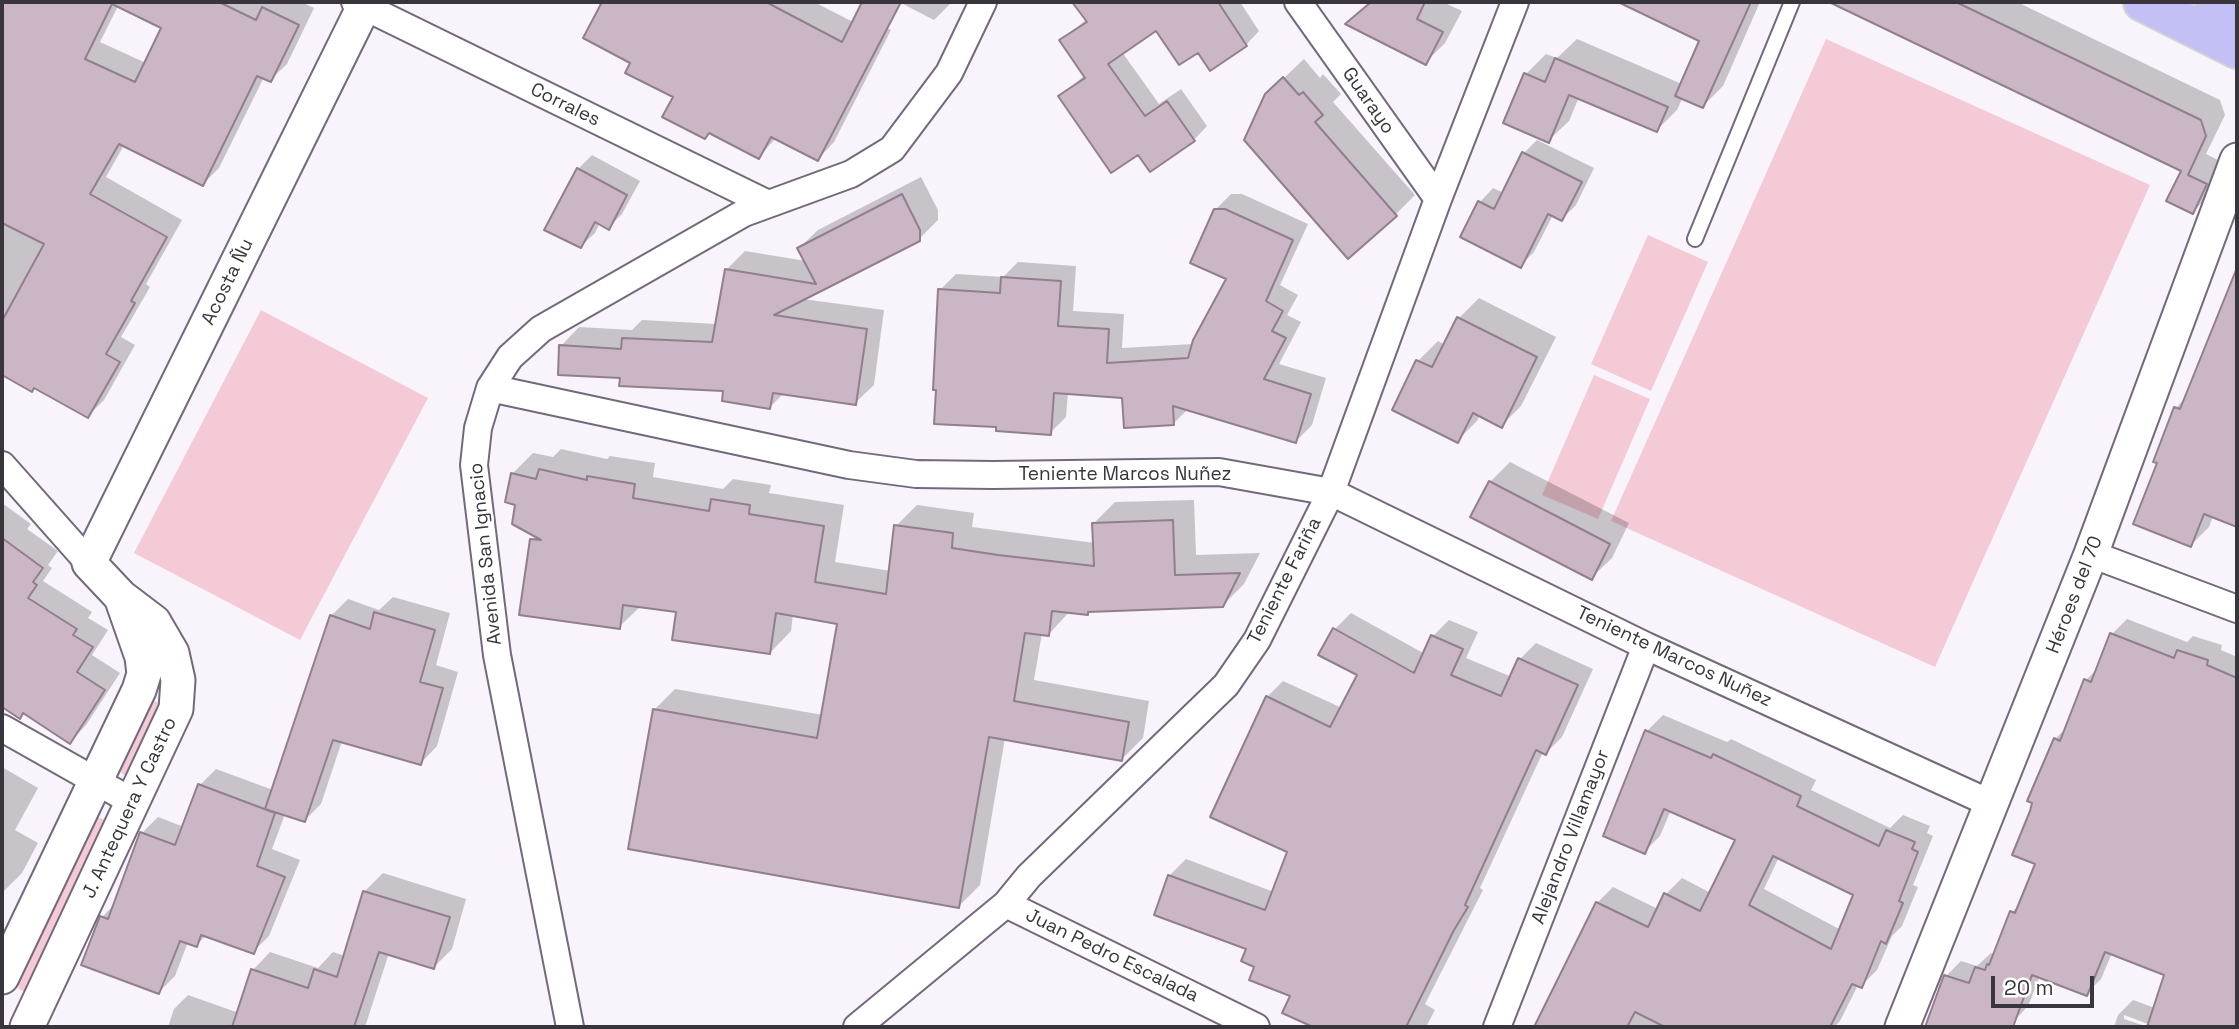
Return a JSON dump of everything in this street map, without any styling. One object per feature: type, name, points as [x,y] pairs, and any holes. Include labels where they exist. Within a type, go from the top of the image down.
[{"type":"main road","points":[[2143,2],[2237,49]]},
{"type":"main road","points":[[2214,2],[2237,13]]},
{"type":"street","name":"Avenida San Ignacio","points":[[570,1027],[496,641],[474,465],[478,428],[490,388],[510,357],[541,329],[744,213],[851,174],[892,149],[949,73],[983,2]]},
{"type":"street","name":"Guarayo","points":[[1298,2],[1438,200]]},
{"type":"street","name":"Teniente Fariña","points":[[857,1027],[1006,904],[1029,876],[1226,685],[1256,640],[1331,492],[1438,200],[1515,2]]},
{"type":"street","name":"Corrales","points":[[362,3],[766,203]]},
{"type":"street","name":"Acosta Ñu","points":[[89,563],[362,3]]},
{"type":"street","name":"Héroes del 70","points":[[1902,1027],[2091,554],[2237,160]]},
{"type":"street","name":"Teniente Marcos Nuñez","points":[[490,388],[849,465],[916,474],[1219,472],[1331,492],[1646,646],[1992,804]]},
{"type":"street","points":[[2,465],[89,563]]},
{"type":"street","points":[[2091,554],[2237,609]]},
{"type":"street","name":"J. Antequera Y Castro","points":[[27,1027],[176,709],[178,680],[172,653],[154,622],[121,597],[89,563]]},
{"type":"street","name":"J. Antequera Y Castro","points":[[2,976],[139,690],[144,674],[142,657],[121,597]]},
{"type":"street","name":"Alejandro Villamayor","points":[[1497,1027],[1646,646]]},
{"type":"street","points":[[2,728],[133,802]]},
{"type":"street","name":"Juan Pedro Escalada","points":[[1006,904],[1256,1027]]},
{"type":"lane","points":[[1695,239],[1792,2]]},
{"type":"shaded area","points":[[1826,39],[2150,185],[1935,667],[1611,521]]},
{"type":"shaded area","points":[[1648,235],[1708,262],[1651,391],[1591,364]]},
{"type":"shaded area","points":[[261,310],[428,398],[300,640],[134,553]]},
{"type":"shaded area","points":[[1594,375],[1650,399],[1598,519],[1542,495]]},
{"type":"shaded area","points":[[151,701],[162,703],[129,776],[126,776],[119,768]]},
{"type":"shaded area","points":[[97,817],[106,820],[27,991],[23,991],[17,983]]},
{"type":"building","points":[[2,2],[219,2],[256,20],[262,7],[299,25],[271,82],[257,76],[203,186],[119,144],[90,194],[167,237],[131,301],[135,303],[106,354],[120,362],[88,418],[34,388],[32,392],[2,375],[2,321],[44,244],[2,223]],"holes":[[[112,4],[161,28],[135,82],[85,59]]]},
{"type":"building","points":[[602,2],[766,2],[842,42],[862,2],[901,2],[818,161],[771,137],[759,159],[709,133],[705,139],[662,117],[673,97],[625,73],[630,63],[583,38]]},
{"type":"building","points":[[1072,2],[1218,2],[1247,46],[1210,71],[1198,53],[1179,65],[1156,31],[1108,64],[1145,116],[1167,101],[1195,141],[1150,172],[1138,155],[1111,173],[1058,96],[1085,78],[1059,40],[1087,22]]},
{"type":"building","points":[[1371,2],[1425,2],[1417,19],[1443,32],[1426,65],[1345,24]]},
{"type":"building","points":[[1618,2],[1751,2],[1703,108],[1675,96],[1699,41]]},
{"type":"building","points":[[1829,2],[1956,2],[2201,120],[2206,136],[2188,175],[2207,184],[2193,214],[2166,201],[2181,171]]},
{"type":"building","points":[[1555,58],[1668,107],[1657,132],[1569,95],[1549,143],[1503,123],[1524,73],[1545,82]]},
{"type":"building","points":[[1283,77],[1299,95],[1303,92],[1323,115],[1315,122],[1397,216],[1348,259],[1244,140],[1265,94]]},
{"type":"building","points":[[1522,152],[1582,182],[1562,221],[1548,214],[1521,268],[1460,237],[1478,201],[1494,209]]},
{"type":"building","points":[[577,168],[627,195],[609,230],[595,222],[581,248],[544,230]]},
{"type":"building","points":[[902,194],[920,230],[920,241],[774,315],[867,329],[856,405],[773,393],[770,409],[722,401],[723,391],[619,386],[620,378],[558,375],[559,345],[621,349],[622,338],[712,342],[725,269],[816,284],[797,248]]},
{"type":"building","points":[[1214,209],[1225,209],[1293,240],[1266,301],[1283,311],[1272,331],[1286,338],[1264,379],[1311,394],[1296,443],[1173,406],[1174,425],[1124,428],[1122,398],[1054,393],[1051,435],[996,431],[996,427],[934,424],[938,289],[1000,293],[1001,277],[1061,281],[1058,326],[1109,329],[1107,363],[1188,358],[1193,340],[1226,279],[1190,263]]},
{"type":"building","points":[[2236,270],[2237,527],[2204,514],[2191,547],[2133,524],[2157,463],[2153,462],[2174,407],[2180,409]]},
{"type":"building","points":[[1457,317],[1537,357],[1502,428],[1473,413],[1458,443],[1392,410],[1416,360],[1432,367]]},
{"type":"building","points":[[539,469],[587,480],[587,476],[635,484],[633,498],[709,511],[711,499],[750,505],[749,514],[824,526],[815,582],[886,594],[894,525],[953,533],[952,548],[1094,566],[1092,523],[1173,520],[1175,575],[1240,573],[1223,607],[1088,612],[1088,615],[1052,611],[1049,636],[1025,633],[1014,701],[1129,722],[1122,761],[989,737],[959,908],[628,849],[653,709],[817,738],[837,624],[776,613],[770,654],[672,640],[676,612],[623,605],[620,629],[519,615],[530,539],[541,540],[512,524],[515,505],[505,502],[511,473],[536,479]]},
{"type":"building","points":[[1489,481],[1610,544],[1592,580],[1470,517]]},
{"type":"building","points":[[2,538],[43,568],[33,582],[37,585],[28,598],[77,629],[73,635],[93,647],[77,672],[105,690],[70,744],[23,713],[20,719],[2,707]]},
{"type":"building","points":[[374,612],[435,630],[420,682],[443,688],[421,765],[333,740],[305,822],[265,809],[330,615],[370,629]]},
{"type":"building","points":[[1333,628],[1414,673],[1431,635],[1463,649],[1451,675],[1501,696],[1518,658],[1578,685],[1546,755],[1536,750],[1465,905],[1468,907],[1406,1027],[1313,1027],[1282,1013],[1290,996],[1249,980],[1254,967],[1241,961],[1246,949],[1154,915],[1168,875],[1265,910],[1287,852],[1210,817],[1266,696],[1330,727],[1357,675],[1318,655]]},
{"type":"building","points":[[2110,633],[2174,658],[2177,650],[2208,660],[2207,665],[2237,678],[2237,1027],[2147,1027],[2164,975],[2105,952],[2087,996],[2032,975],[2013,1027],[1925,1027],[1944,975],[1969,983],[1975,967],[1985,970],[2010,911],[2015,913],[2035,864],[2012,855],[2030,811],[2032,803],[2027,801],[2054,738],[2060,741],[2084,679],[2091,682]]},
{"type":"building","points":[[1645,730],[1711,758],[1713,754],[1801,796],[1797,806],[1879,846],[1886,830],[1915,842],[1912,849],[1918,852],[1899,901],[1903,903],[1886,944],[1881,941],[1862,988],[1852,984],[1830,1027],[1665,1027],[1635,1012],[1627,1027],[1534,1027],[1596,902],[1648,927],[1664,893],[1700,911],[1735,840],[1664,809],[1645,854],[1603,836]],"holes":[[[1773,856],[1853,895],[1831,949],[1749,905]]]},
{"type":"building","points":[[198,784],[275,813],[257,866],[285,877],[254,954],[201,935],[197,947],[180,941],[159,994],[81,965],[100,916],[108,919],[140,832],[175,845]]},
{"type":"building","points":[[363,891],[450,917],[434,969],[379,952],[354,1027],[232,1027],[251,969],[308,988],[314,969],[337,977]]}]
